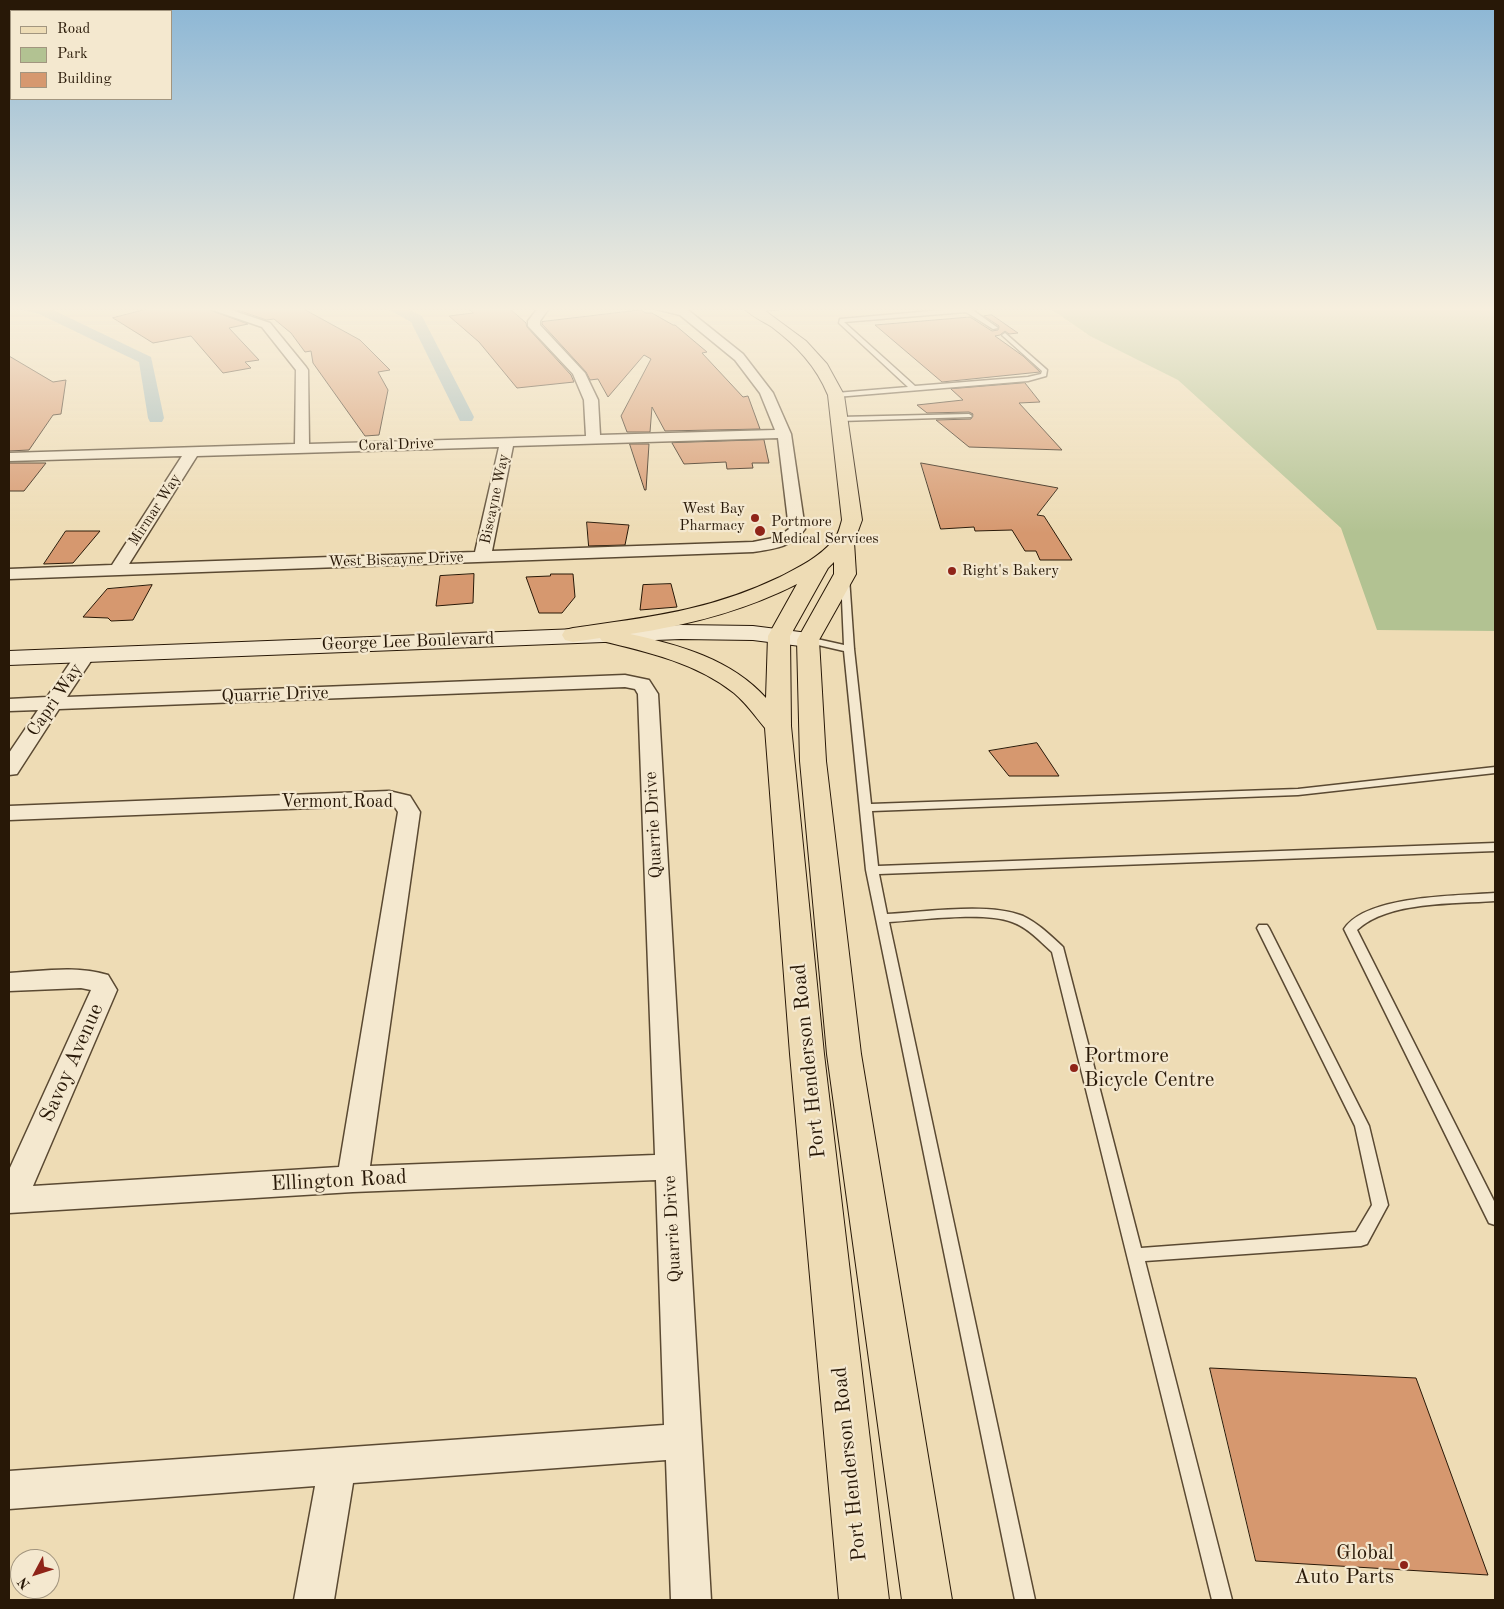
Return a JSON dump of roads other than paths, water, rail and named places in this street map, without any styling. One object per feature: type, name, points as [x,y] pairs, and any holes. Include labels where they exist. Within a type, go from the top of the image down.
[{"type":"main road","points":[[808,640],[845,574],[844,542],[852,520],[840,419],[836,395],[831,382]]},
{"type":"main road","name":"Port Henderson Road","points":[[844,542],[819,564],[779,636],[778,726],[807,1054],[864,1600]]},
{"type":"main road","points":[[573,635],[669,620],[723,608],[784,583],[819,564]]},
{"type":"main road","name":"George Lee Boulevard","points":[[9,658],[681,632],[753,633],[808,640]]},
{"type":"main road","points":[[603,634],[656,646],[696,660],[739,685],[778,726]]},
{"type":"main road","name":"Port Henderson Road","points":[[808,640],[813,761],[844,1054],[927,1600]]},
{"type":"street","points":[[302,382],[302,449]]},
{"type":"street","points":[[583,382],[591,400],[593,438]]},
{"type":"street","points":[[758,382],[766,393],[784,434]]},
{"type":"street","name":"Coral Drive","points":[[9,457],[302,449],[593,438],[784,434]]},
{"type":"street","name":"West Biscayne Drive","points":[[9,574],[770,545],[795,534],[797,529],[784,434]]},
{"type":"street","name":"Biscayne Way","points":[[482,557],[507,441]]},
{"type":"street","name":"Mirmar Way","points":[[117,570],[193,451]]},
{"type":"street","name":"Capri Way","points":[[9,769],[85,655]]},
{"type":"street","name":"Quarrie Drive","points":[[9,706],[625,680],[642,684],[648,694],[691,1600]]},
{"type":"street","name":"Vermont Road","points":[[9,812],[388,798],[402,801],[409,812],[353,1179]]},
{"type":"street","name":"Savoy Avenue","points":[[9,982],[81,979],[99,981],[104,990],[10,1200]]},
{"type":"street","name":"Ellington Road","points":[[10,1200],[353,1179],[670,1167]]},
{"type":"street","points":[[9,1490],[684,1441]]},
{"type":"street","points":[[314,1600],[337,1466]]},
{"type":"lane","points":[[907,382],[913,388]]},
{"type":"lane","points":[[836,395],[989,382]]},
{"type":"lane","points":[[840,419],[969,416]]},
{"type":"lane","points":[[845,574],[849,649],[872,870],[1025,1600]]},
{"type":"lane","points":[[808,640],[830,643],[849,649]]},
{"type":"lane","points":[[866,808],[1298,792],[1495,770]]},
{"type":"lane","points":[[872,870],[1495,847]]},
{"type":"lane","points":[[1495,897],[1406,904],[1371,914],[1354,923],[1350,929],[1495,1218]]},
{"type":"lane","points":[[882,918],[992,914],[1016,918],[1038,932],[1058,950],[1222,1600]]},
{"type":"lane","points":[[1134,1255],[1361,1239],[1380,1205],[1362,1126],[1263,928]]},
{"type":"waterway","points":[[150,382],[156,418]]},
{"type":"waterway","points":[[449,382],[466,417]]},
{"type":"place","name":"West Bay Pharmacy","points":[[755,518]]},
{"type":"place","name":"Portmore Medical Services","points":[[760,531]]},
{"type":"place","name":"Right's Bakery","points":[[952,571]]},
{"type":"place","name":"Portmore Bicycle Centre","points":[[1074,1068]]},
{"type":"place","name":"Global Auto Parts","points":[[1404,1565]]}]
